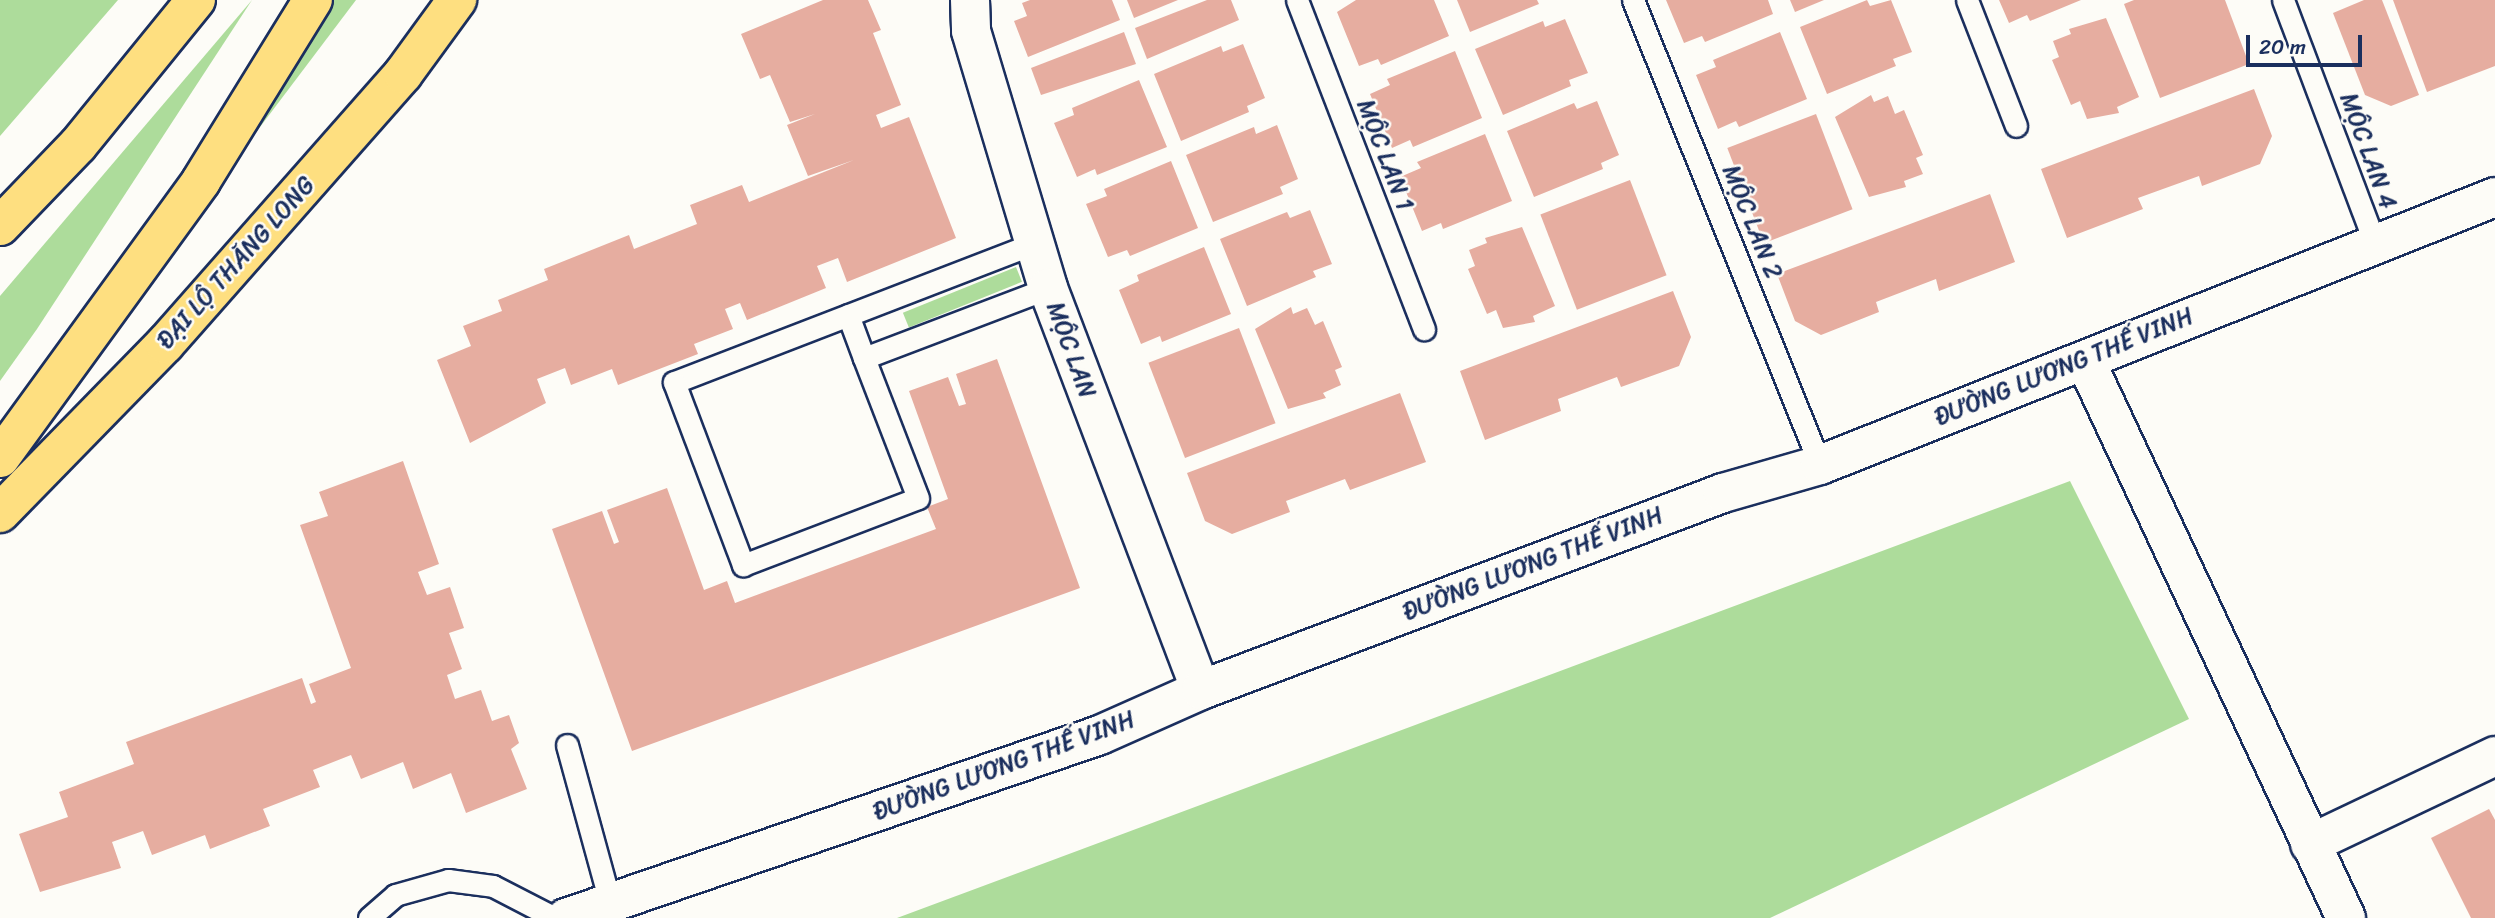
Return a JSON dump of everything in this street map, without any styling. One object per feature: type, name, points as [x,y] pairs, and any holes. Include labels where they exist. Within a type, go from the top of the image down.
[{"type":"main road","points":[[0,226],[78,145],[196,0]]},
{"type":"main road","points":[[0,458],[201,181],[313,0]]},
{"type":"main road","name":"ĐẠI LỘ THĂNG LONG","points":[[0,513],[165,344],[403,74],[457,0]]},
{"type":"street","name":"MỘC LAN","points":[[970,0],[971,31],[1048,288],[1201,690]]},
{"type":"street","name":"ĐƯỜNG LƯƠNG THẾ VINH","points":[[566,918],[1100,735],[1201,690],[1723,493],[1820,465],[2374,241],[2495,197]]},
{"type":"street","points":[[2085,360],[2346,918]]},
{"type":"street","points":[[2310,844],[2495,756]]},
{"type":"lane","name":"MỘC LAN 1","points":[[1297,0],[1424,329]]},
{"type":"lane","name":"MỘC LAN 2","points":[[1633,0],[1820,465]]},
{"type":"lane","points":[[1968,0],[2016,126]]},
{"type":"lane","name":"MỘC LAN 4","points":[[2283,0],[2374,241]]},
{"type":"lane","points":[[848,315],[918,498],[743,565],[674,382],[848,315],[1035,243]]},
{"type":"lane","points":[[864,359],[1048,288]]},
{"type":"lane","points":[[567,745],[610,902]]},
{"type":"lane","points":[[369,918],[396,895],[448,880],[493,886],[555,918]]},
{"type":"green space","points":[[0,0],[118,0],[0,136]]},
{"type":"green space","points":[[252,0],[37,329],[0,381],[0,296]]},
{"type":"green space","points":[[324,0],[356,0],[257,131],[247,126]]},
{"type":"green space","points":[[1016,267],[1022,282],[909,328],[903,313]]},
{"type":"green space","points":[[2070,481],[2189,719],[1770,918],[897,918]]},
{"type":"building","points":[[823,0],[868,0],[881,30],[873,33],[901,105],[876,115],[881,128],[909,117],[956,238],[847,282],[838,258],[817,266],[826,288],[747,320],[740,303],[725,309],[733,329],[694,344],[698,354],[618,385],[612,369],[571,385],[565,368],[537,379],[546,403],[470,443],[437,360],[471,346],[463,326],[502,311],[498,300],[548,280],[544,269],[629,235],[634,249],[697,224],[690,205],[742,185],[749,202],[854,160],[808,176],[787,125],[815,114],[790,122],[770,75],[760,79],[741,34]]},
{"type":"building","points":[[1030,0],[1112,0],[1120,20],[1028,57],[1014,21],[1027,16],[1022,3]]},
{"type":"building","points":[[1127,0],[1178,0],[1134,18]]},
{"type":"building","points":[[1207,0],[1231,0],[1239,20],[1147,59],[1135,28]]},
{"type":"building","points":[[1356,0],[1434,0],[1449,36],[1381,65],[1378,59],[1359,66],[1337,12]]},
{"type":"building","points":[[1457,0],[1537,0],[1539,4],[1470,32]]},
{"type":"building","points":[[1666,0],[1768,0],[1773,14],[1705,42],[1702,36],[1684,43]]},
{"type":"building","points":[[1790,0],[1824,0],[1795,12]]},
{"type":"building","points":[[1867,0],[1870,6],[1891,0],[1912,52],[1893,59],[1896,66],[1827,94],[1800,27]]},
{"type":"building","points":[[1999,0],[2081,0],[2030,21],[2027,15],[2009,23]]},
{"type":"building","points":[[2134,0],[2225,0],[2249,64],[2160,98],[2124,4]]},
{"type":"building","points":[[2364,0],[2382,0],[2419,95],[2391,106],[2365,95],[2333,13]]},
{"type":"building","points":[[2393,0],[2495,0],[2495,66],[2427,92]]},
{"type":"building","points":[[2106,18],[2139,97],[2117,107],[2119,113],[2087,119],[2080,101],[2071,105],[2052,60],[2059,57],[2053,41],[2071,34],[2069,29]]},
{"type":"building","points":[[1565,19],[1588,73],[1569,80],[1571,86],[1503,115],[1475,49],[1543,21],[1545,27]]},
{"type":"building","points":[[1124,32],[1136,64],[1041,95],[1031,68]]},
{"type":"building","points":[[1780,32],[1807,99],[1739,127],[1736,121],[1718,129],[1696,75],[1716,67],[1713,60]]},
{"type":"building","points":[[1243,44],[1265,98],[1247,106],[1249,112],[1181,141],[1154,74],[1221,46],[1223,52]]},
{"type":"building","points":[[1455,51],[1482,118],[1413,147],[1410,140],[1392,148],[1370,94],[1390,85],[1387,79]]},
{"type":"building","points":[[1139,80],[1167,147],[1097,175],[1095,169],[1077,177],[1054,123],[1074,115],[1072,108]]},
{"type":"building","points":[[2254,89],[2272,136],[2260,164],[2202,186],[2199,176],[2138,198],[2143,209],[2067,238],[2041,169]]},
{"type":"building","points":[[1871,95],[1874,102],[1888,96],[1895,114],[1904,110],[1923,155],[1916,158],[1923,174],[1904,181],[1906,187],[1869,197],[1835,117]]},
{"type":"building","points":[[1597,101],[1619,155],[1601,163],[1603,169],[1534,197],[1507,131],[1574,103],[1577,109]]},
{"type":"building","points":[[1816,114],[1853,209],[1764,243],[1727,148]]},
{"type":"building","points":[[1277,125],[1298,179],[1280,187],[1283,194],[1213,222],[1186,155],[1254,127],[1256,134]]},
{"type":"building","points":[[1485,134],[1512,201],[1443,229],[1441,223],[1422,231],[1400,177],[1421,168],[1417,162]]},
{"type":"building","points":[[1171,161],[1198,228],[1130,256],[1127,250],[1108,257],[1086,204],[1107,196],[1104,189]]},
{"type":"building","points":[[1630,180],[1667,275],[1577,310],[1540,214]]},
{"type":"building","points":[[1990,194],[2015,262],[1939,291],[1936,279],[1876,302],[1879,312],[1821,335],[1795,321],[1777,274]]},
{"type":"building","points":[[1310,210],[1332,264],[1313,271],[1316,277],[1247,306],[1220,239],[1287,212],[1290,218]]},
{"type":"building","points":[[1522,227],[1555,306],[1533,316],[1535,322],[1503,328],[1496,310],[1487,314],[1468,269],[1475,266],[1469,250],[1487,243],[1485,238]]},
{"type":"building","points":[[1204,247],[1231,314],[1162,342],[1160,336],[1141,344],[1119,290],[1139,281],[1137,275]]},
{"type":"building","points":[[1673,291],[1691,337],[1679,366],[1621,387],[1617,377],[1558,399],[1561,411],[1485,440],[1460,371]]},
{"type":"building","points":[[1291,307],[1293,314],[1307,308],[1315,325],[1323,321],[1342,367],[1335,370],[1341,385],[1323,393],[1326,398],[1288,409],[1255,329]]},
{"type":"building","points":[[1239,328],[1276,423],[1185,458],[1148,363]]},
{"type":"building","points":[[997,359],[1080,588],[632,751],[552,529],[602,511],[614,544],[619,542],[607,510],[667,488],[704,590],[727,581],[735,603],[936,529],[927,507],[948,499],[909,391],[948,377],[959,406],[966,404],[956,374]]},
{"type":"building","points":[[1400,393],[1426,462],[1350,490],[1345,479],[1286,501],[1290,512],[1232,534],[1205,521],[1187,473]]},
{"type":"building","points":[[403,461],[439,564],[418,572],[427,595],[450,587],[464,628],[449,633],[462,669],[447,675],[455,699],[481,690],[492,721],[509,715],[519,743],[511,749],[527,789],[466,813],[451,773],[413,789],[403,762],[361,779],[351,755],[313,770],[320,787],[263,809],[270,826],[210,849],[205,835],[152,855],[143,831],[112,842],[121,868],[40,892],[19,834],[68,817],[59,792],[134,764],[126,742],[302,678],[311,704],[316,702],[309,684],[351,668],[300,525],[328,516],[319,492]]},
{"type":"building","points":[[2489,809],[2495,820],[2495,918],[2471,918],[2431,838]]}]
